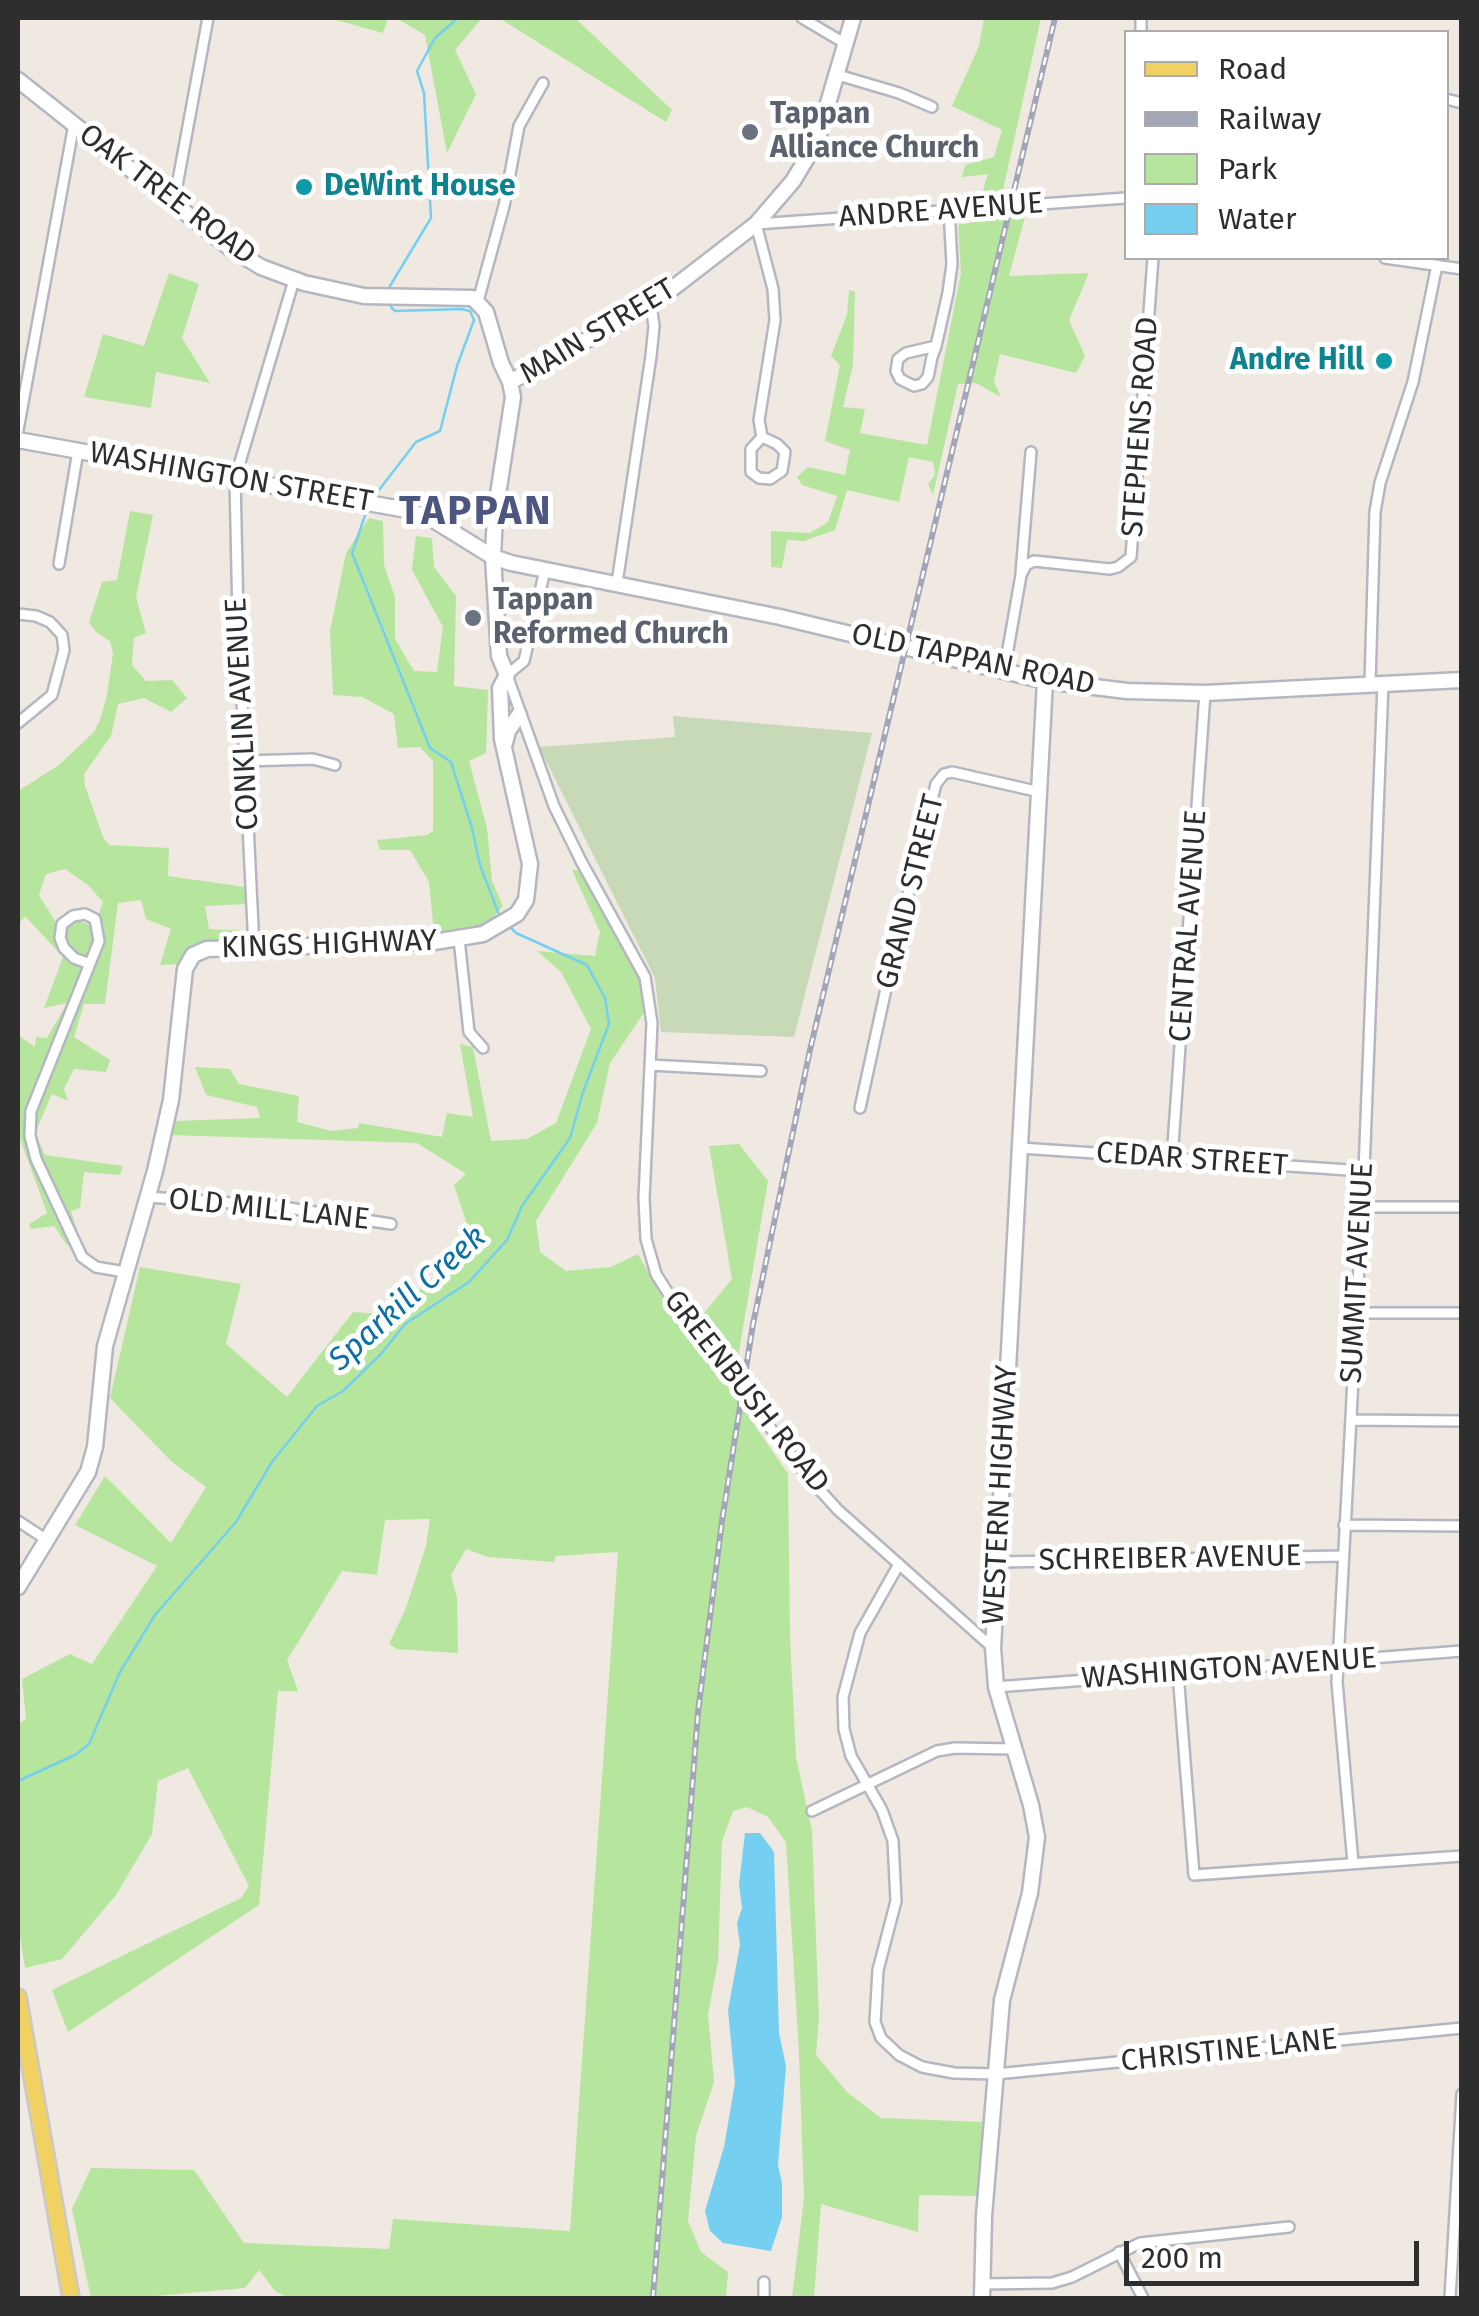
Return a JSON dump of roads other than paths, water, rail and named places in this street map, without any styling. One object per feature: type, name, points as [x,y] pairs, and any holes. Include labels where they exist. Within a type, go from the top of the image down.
[{"type":"main road","points":[[18,1997],[71,2298]]},
{"type":"street","points":[[174,202],[208,18]]},
{"type":"street","points":[[802,18],[846,44]]},
{"type":"street","name":"MAIN STREET","points":[[492,557],[513,397],[510,382],[651,306],[756,224],[784,193],[810,154],[838,75],[852,18]]},
{"type":"street","points":[[838,75],[932,106]]},
{"type":"street","name":"OAK TREE ROAD","points":[[18,80],[246,259],[294,280],[379,298],[466,296],[478,301]]},
{"type":"street","points":[[510,382],[500,363],[486,312],[478,301],[504,206],[519,126],[544,83]]},
{"type":"street","points":[[18,430],[74,124]]},
{"type":"street","name":"ANDRE AVENUE","points":[[756,224],[1124,198]]},
{"type":"street","points":[[936,346],[906,353],[898,359],[896,370],[900,379],[914,386],[928,377],[936,346],[952,264],[948,209]]},
{"type":"street","points":[[756,224],[773,289],[775,320],[759,420],[762,437]]},
{"type":"street","name":"STEPHENS ROAD","points":[[1021,575],[1026,565],[1034,562],[1110,569],[1131,557],[1153,260]]},
{"type":"street","points":[[1400,260],[1462,268]]},
{"type":"street","points":[[1377,682],[1375,512],[1386,456],[1413,382],[1437,265]]},
{"type":"street","name":"CONKLIN AVENUE","points":[[254,948],[234,479],[294,280]]},
{"type":"street","points":[[618,583],[651,356],[651,306]]},
{"type":"street","points":[[762,437],[778,444],[784,452],[782,472],[770,478],[759,478],[751,472],[751,449],[762,437]]},
{"type":"street","name":"WASHINGTON STREET","points":[[18,440],[408,510],[435,521],[492,557]]},
{"type":"street","points":[[59,564],[78,451]]},
{"type":"street","points":[[1004,672],[1021,575],[1030,452]]},
{"type":"street","name":"OLD TAPPAN ROAD","points":[[492,557],[780,617],[1004,672],[1127,691],[1205,693],[1462,680]]},
{"type":"street","name":"KINGS HIGHWAY","points":[[18,1587],[88,1472],[95,1447],[106,1346],[171,1100],[185,970],[193,955],[208,949],[411,944],[459,939],[483,934],[506,923],[526,900],[530,883],[525,837],[503,749],[500,688],[507,674],[499,656],[492,557]]},
{"type":"street","points":[[507,674],[524,661],[545,570]]},
{"type":"street","points":[[18,614],[50,622],[62,635],[64,650],[52,695],[18,723]]},
{"type":"street","name":"GREENBUSH ROAD","points":[[507,674],[554,806],[645,976],[652,1023],[644,1198],[646,1238],[656,1274],[808,1477],[838,1510],[992,1648]]},
{"type":"street","name":"WESTERN HIGHWAY","points":[[982,2291],[1002,2000],[1036,1866],[1034,1821],[996,1687],[992,1648],[1046,680]]},
{"type":"street","name":"SUMMIT AVENUE","points":[[1353,1863],[1337,1682],[1364,1171],[1377,682]]},
{"type":"street","name":"CENTRAL AVENUE","points":[[1172,1158],[1205,693]]},
{"type":"street","points":[[503,749],[508,730],[519,715]]},
{"type":"street","points":[[244,761],[313,759],[334,766]]},
{"type":"street","name":"GRAND STREET","points":[[860,1108],[936,784],[944,774],[952,772],[1040,792]]},
{"type":"street","points":[[90,964],[74,958],[60,938],[62,924],[73,916],[85,914],[96,919],[100,941],[31,1112],[30,1136],[36,1158],[82,1257],[96,1267],[125,1272]]},
{"type":"street","points":[[459,939],[469,1032],[483,1048]]},
{"type":"street","points":[[650,1065],[761,1071]]},
{"type":"street","name":"CEDAR STREET","points":[[1020,1148],[1364,1171]]},
{"type":"street","name":"OLD MILL LANE","points":[[148,1198],[276,1206],[391,1224]]},
{"type":"street","points":[[1362,1207],[1462,1207]]},
{"type":"street","points":[[1355,1313],[1462,1313]]},
{"type":"street","points":[[1351,1420],[1462,1421]]},
{"type":"street","points":[[18,1521],[47,1540]]},
{"type":"street","points":[[1344,1525],[1462,1526]]},
{"type":"street","name":"SCHREIBER AVENUE","points":[[998,1562],[1342,1556]]},
{"type":"street","name":"CHRISTINE LANE","points":[[899,1564],[860,1633],[842,1697],[851,1756],[882,1810],[893,1841],[896,1901],[878,1970],[875,2022],[881,2038],[898,2055],[922,2067],[996,2074],[1462,2028]]},
{"type":"street","name":"WASHINGTON AVENUE","points":[[996,1687],[1462,1651]]},
{"type":"street","points":[[1178,1673],[1194,1875],[1462,1856]]},
{"type":"street","points":[[812,1811],[937,1751],[1014,1748]]},
{"type":"street","points":[[1450,2298],[1462,2094]]},
{"type":"street","points":[[982,2291],[1072,2277],[1140,2242],[1288,2226]]},
{"type":"street","points":[[1119,2252],[1143,2298]]},
{"type":"street","points":[[764,2282],[764,2298]]},
{"type":"water","points":[[745,1833],[760,1833],[774,1852],[779,2033],[786,2066],[778,2165],[782,2217],[771,2251],[723,2243],[710,2231],[705,2211],[724,2147],[735,2083],[728,2010],[740,1945],[737,1923],[742,1908],[739,1884]]},
{"type":"waterway","name":"Sparkill Creek","points":[[390,293],[390,286],[431,218],[424,93],[417,71],[435,38],[458,18]]},
{"type":"waterway","name":"Sparkill Creek","points":[[372,499],[416,442],[440,431],[474,320],[470,311],[461,309],[395,311],[391,301]]},
{"type":"waterway","name":"Sparkill Creek","points":[[368,507],[352,553],[430,748],[451,762],[480,865],[500,917]]},
{"type":"waterway","name":"Sparkill Creek","points":[[18,1781],[75,1755],[89,1744],[120,1672],[155,1615],[236,1522],[272,1462],[317,1406],[343,1391],[405,1324],[469,1282],[507,1240],[522,1206],[570,1138],[609,1024],[605,998],[587,965],[516,933],[509,926]]},
{"type":"railway","points":[[653,2298],[698,1712],[722,1521],[753,1324],[810,1050],[1055,18]]},
{"type":"place","name":"Tappan Alliance Church","points":[[750,132]]},
{"type":"place","name":"DeWint House","points":[[304,187]]},
{"type":"place","name":"Andre Hill","points":[[1384,361]]},
{"type":"place","name":"Tappan Reformed Church","points":[[473,618]]},
{"type":"district","name":"TAPPAN","points":[[476,513]]}]
